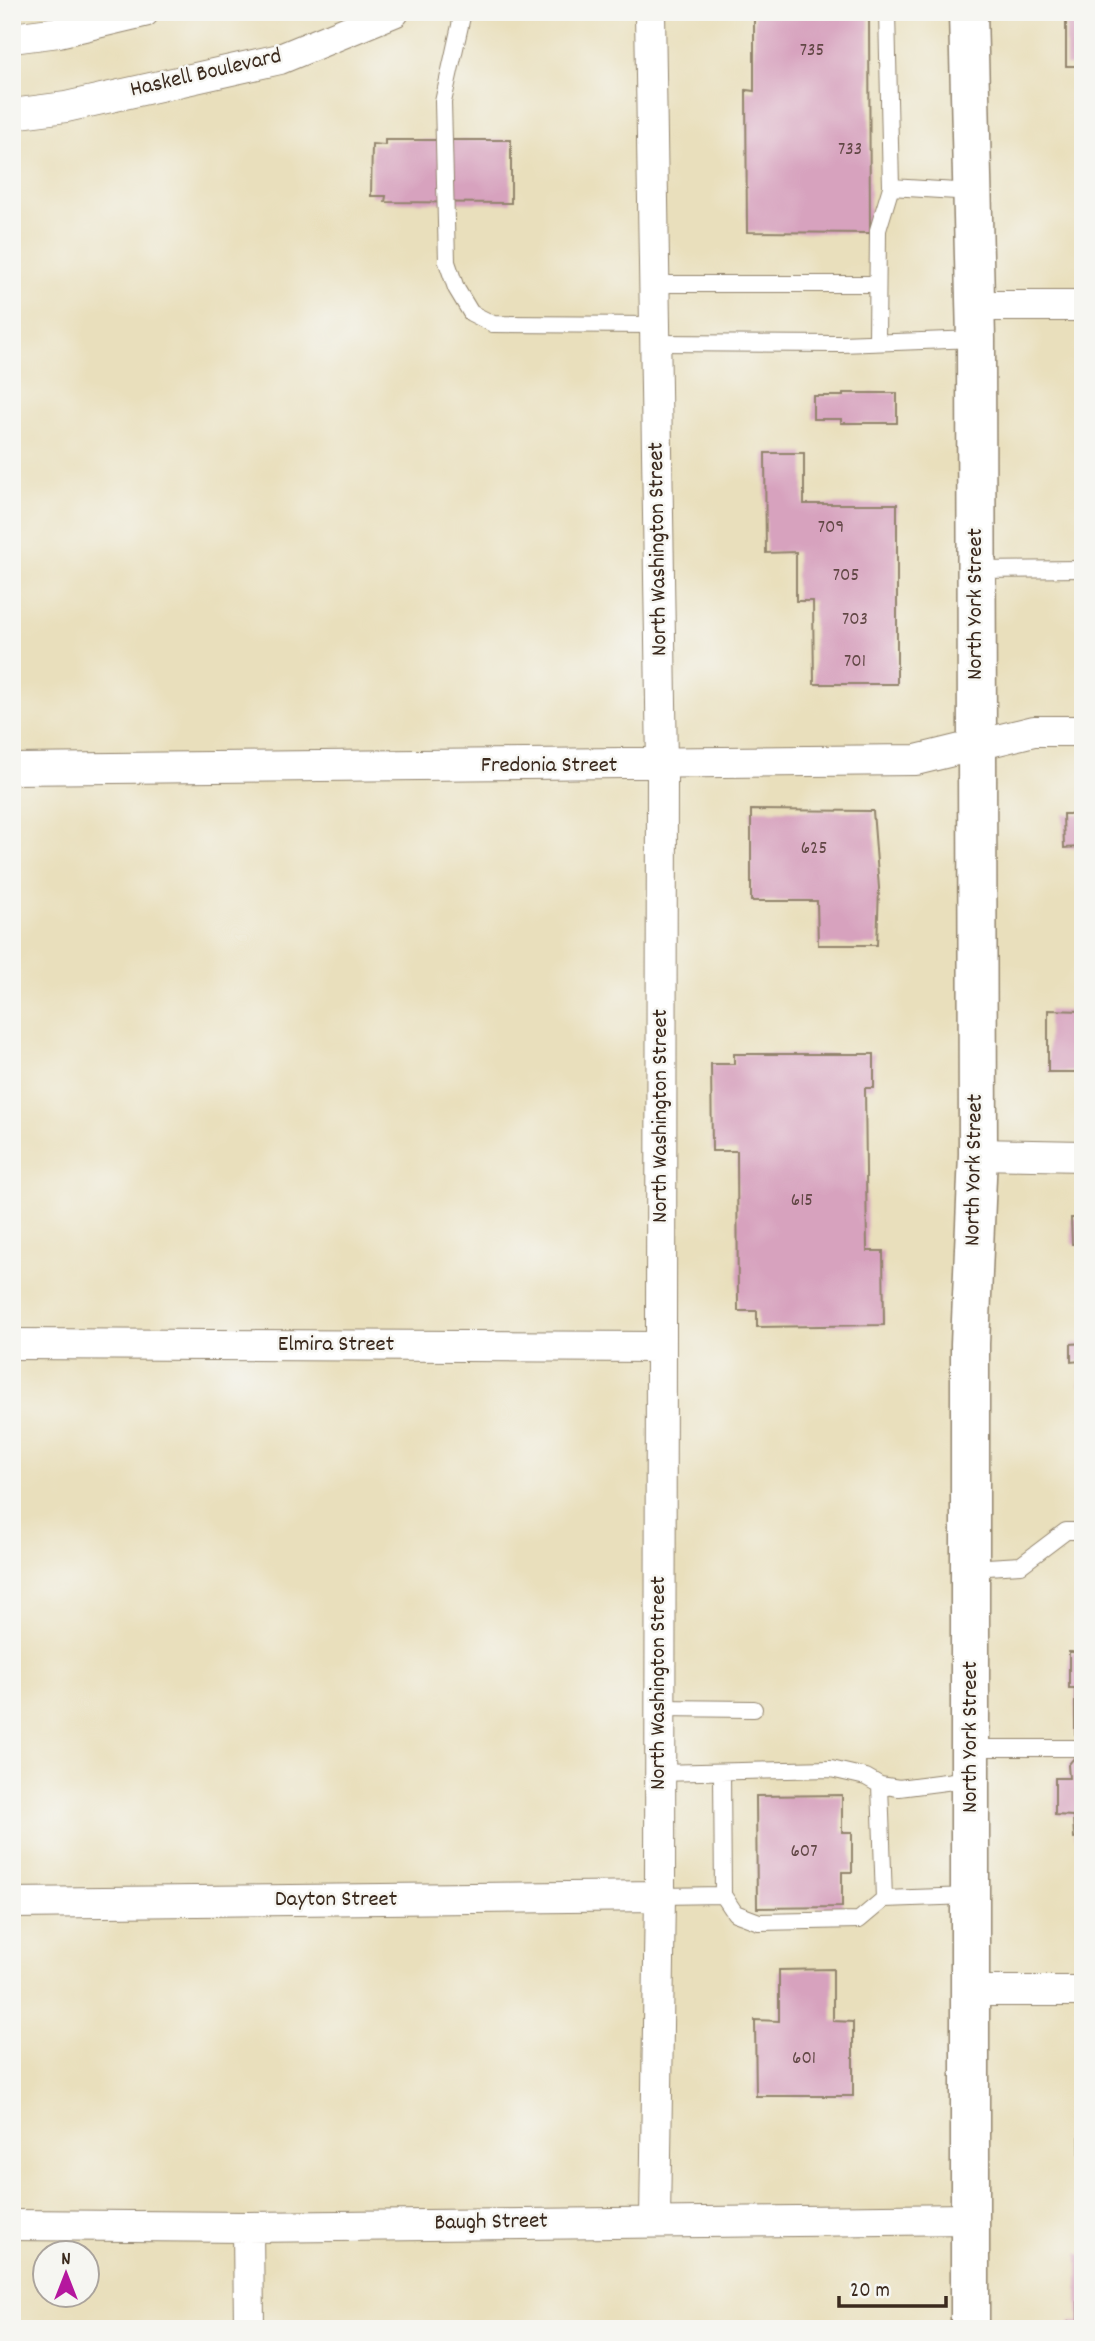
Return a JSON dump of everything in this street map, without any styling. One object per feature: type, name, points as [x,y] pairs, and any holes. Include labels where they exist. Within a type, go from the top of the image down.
[{"type":"main road","name":"North York Street","points":[[968,12],[974,192],[978,1154],[970,1344],[973,1991],[970,2329]]},
{"type":"street","points":[[12,38],[59,32],[144,12]]},
{"type":"street","name":"Haskell Boulevard","points":[[12,114],[66,107],[281,59],[394,12]]},
{"type":"street","name":"North Washington Street","points":[[650,12],[662,765],[658,1708],[660,1896],[655,2220]]},
{"type":"street","points":[[975,322],[1083,306]]},
{"type":"street","name":"Fredonia Street","points":[[12,769],[662,765],[916,760],[1034,731],[1083,731]]},
{"type":"street","points":[[978,1154],[1083,1156]]},
{"type":"street","name":"Elmira Street","points":[[12,1344],[660,1346]]},
{"type":"street","name":"Dayton Street","points":[[12,1903],[660,1896]]},
{"type":"street","points":[[973,1991],[1083,1991]]},
{"type":"street","name":"Baugh Street","points":[[12,2225],[248,2227],[655,2220],[970,2219]]},
{"type":"street","points":[[248,2227],[249,2329]]},
{"type":"lane","points":[[463,12],[443,102],[447,261],[456,288],[471,313],[493,324],[841,344],[877,341],[975,322]]},
{"type":"lane","points":[[877,341],[875,284],[878,230],[891,187],[887,12]]},
{"type":"lane","points":[[891,187],[974,192]]},
{"type":"lane","points":[[654,284],[875,284]]},
{"type":"lane","points":[[976,570],[1083,569]]},
{"type":"lane","points":[[970,1568],[1021,1565],[1066,1531],[1083,1531]]},
{"type":"lane","points":[[658,1708],[754,1709]]},
{"type":"lane","points":[[659,1773],[831,1769],[866,1777],[880,1785],[899,1788],[972,1763],[1083,1748]]},
{"type":"lane","points":[[722,1773],[723,1895],[735,1913],[759,1922],[859,1920],[884,1899],[972,1896]]},
{"type":"lane","points":[[880,1785],[884,1899]]},
{"type":"lane","points":[[660,1896],[723,1895]]},
{"type":"building","points":[[754,12],[869,12],[870,233],[747,232],[746,90],[754,91]]},
{"type":"building","points":[[1066,12],[1083,12],[1083,66],[1066,66]]},
{"type":"building","points":[[385,140],[511,140],[511,203],[385,202],[386,196],[371,196],[372,144],[385,145]]},
{"type":"building","points":[[843,393],[897,393],[897,423],[841,423],[841,419],[813,419],[813,396],[843,396]]},
{"type":"building","points":[[765,453],[804,453],[804,504],[897,504],[897,684],[814,684],[813,601],[796,601],[796,552],[766,553]]},
{"type":"building","points":[[751,810],[873,811],[879,888],[877,945],[818,945],[817,901],[751,901]]},
{"type":"building","points":[[1063,814],[1083,814],[1083,859],[1080,859],[1080,847],[1064,848]]},
{"type":"building","points":[[1048,1010],[1083,1011],[1083,1072],[1048,1072]]},
{"type":"building","points":[[734,1054],[874,1054],[874,1088],[865,1088],[867,1251],[883,1251],[884,1325],[757,1327],[757,1311],[738,1311],[737,1151],[712,1151],[711,1064],[734,1064]]},
{"type":"building","points":[[1071,1218],[1083,1218],[1083,1244],[1072,1244]]},
{"type":"building","points":[[1083,1343],[1083,1386],[1080,1386],[1080,1361],[1071,1362],[1071,1344]]},
{"type":"building","points":[[1079,1469],[1083,1469],[1083,1521],[1079,1521]]},
{"type":"building","points":[[1069,1652],[1083,1652],[1083,1734],[1075,1734],[1075,1688],[1069,1688]]},
{"type":"building","points":[[1074,1758],[1083,1758],[1083,1837],[1074,1838],[1073,1816],[1055,1815],[1055,1778],[1069,1778],[1068,1765]]},
{"type":"building","points":[[842,1795],[842,1832],[852,1832],[852,1872],[842,1872],[842,1907],[757,1908],[756,1796]]},
{"type":"building","points":[[833,1969],[833,2021],[853,2022],[853,2096],[756,2096],[755,2020],[779,2021],[779,1970]]},
{"type":"building","points":[[1079,2090],[1083,2090],[1083,2191],[1080,2191]]},
{"type":"building","points":[[1078,2254],[1083,2254],[1083,2329],[1069,2329],[1069,2322],[1078,2322]]}]
